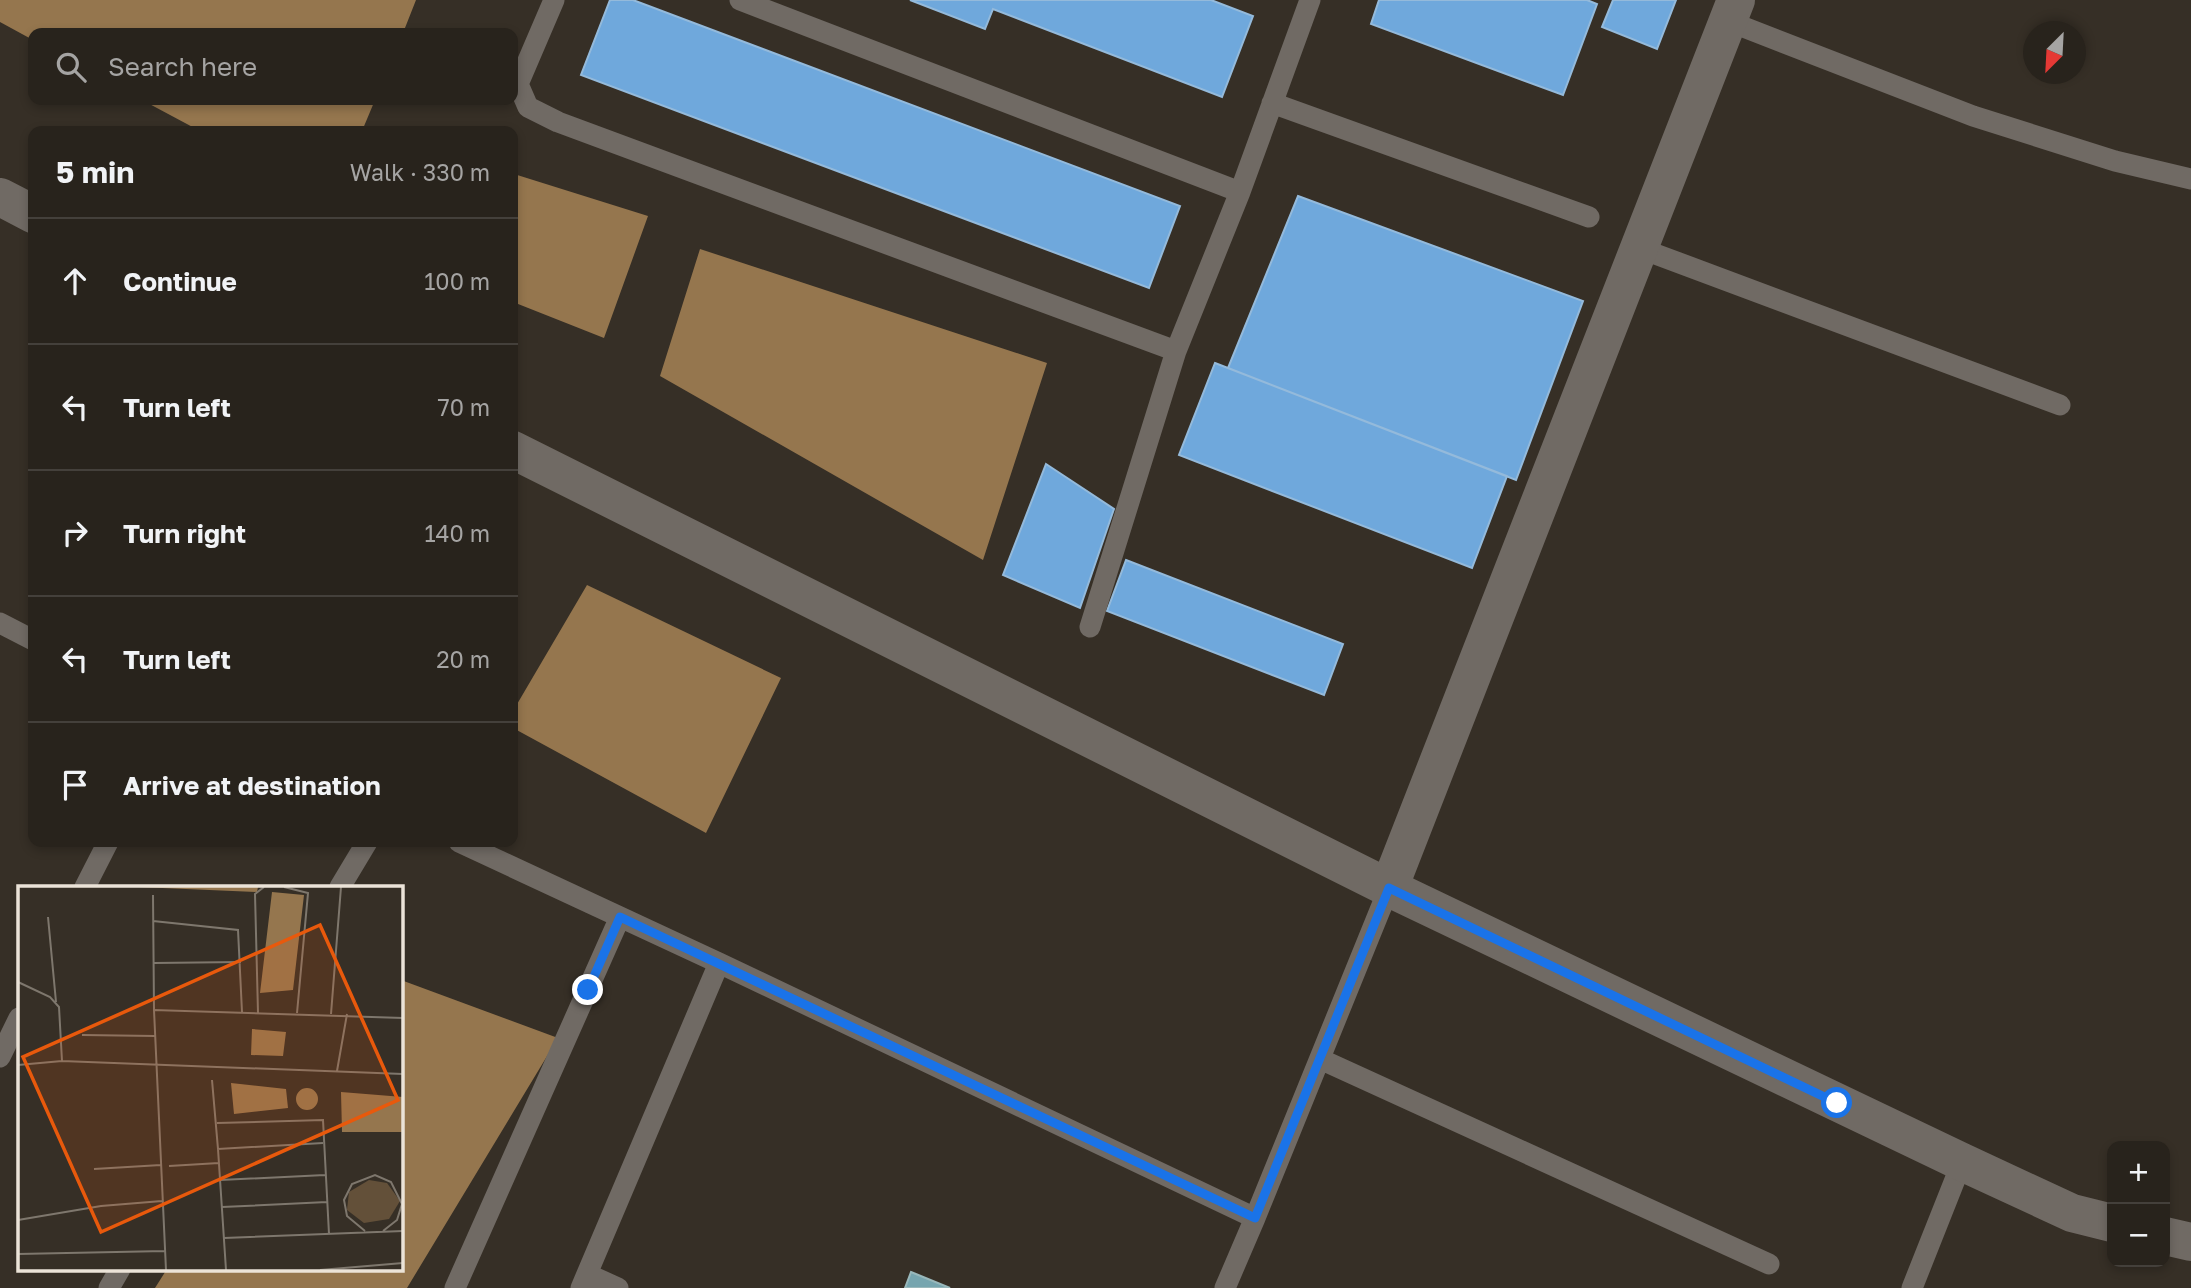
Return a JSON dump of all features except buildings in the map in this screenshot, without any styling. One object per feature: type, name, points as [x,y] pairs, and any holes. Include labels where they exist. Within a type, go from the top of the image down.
[{"type":"street","points":[[1389,888],[1732,11]]},
{"type":"street","points":[[0,197],[28,211]]},
{"type":"street","points":[[518,452],[1389,888],[1962,1162],[2072,1213],[2107,1222]]},
{"type":"street","points":[[2170,1237],[2191,1242]]},
{"type":"lane","points":[[554,0],[518,84],[528,107],[558,122],[1176,351]]},
{"type":"lane","points":[[740,0],[1240,192]]},
{"type":"lane","points":[[1090,627],[1176,351],[1240,192],[1310,0]]},
{"type":"lane","points":[[1732,11],[1973,116],[2115,161],[2191,179]]},
{"type":"lane","points":[[1272,103],[1589,217]]},
{"type":"lane","points":[[1639,248],[2060,405]]},
{"type":"lane","points":[[0,623],[28,637]]},
{"type":"lane","points":[[86,886],[105,847]]},
{"type":"lane","points":[[341,886],[364,847]]},
{"type":"lane","points":[[469,847],[1255,1218]]},
{"type":"lane","points":[[1225,1288],[1389,888]]},
{"type":"lane","points":[[455,1288],[620,917]]},
{"type":"lane","points":[[618,1288],[584,1281],[719,963]]},
{"type":"lane","points":[[0,1057],[18,1020]]},
{"type":"lane","points":[[1320,1059],[1769,1264]]},
{"type":"lane","points":[[1912,1288],[1962,1162]]},
{"type":"lane","points":[[109,1288],[119,1270]]},
{"type":"shaded area","points":[[0,0],[416,0],[405,28],[28,28],[28,37],[0,22]]},
{"type":"shaded area","points":[[151,105],[373,105],[364,126],[191,126]]},
{"type":"shaded area","points":[[518,175],[648,216],[604,338],[518,304]]},
{"type":"shaded area","points":[[700,249],[1047,363],[983,560],[660,376]]},
{"type":"shaded area","points":[[587,585],[781,678],[706,833],[518,731],[518,702]]},
{"type":"shaded area","points":[[402,980],[558,1038],[407,1288],[155,1288],[166,1270],[402,1270]]},
{"type":"route","points":[[588,990],[620,917],[1255,1218],[1389,888],[1837,1103]]}]
